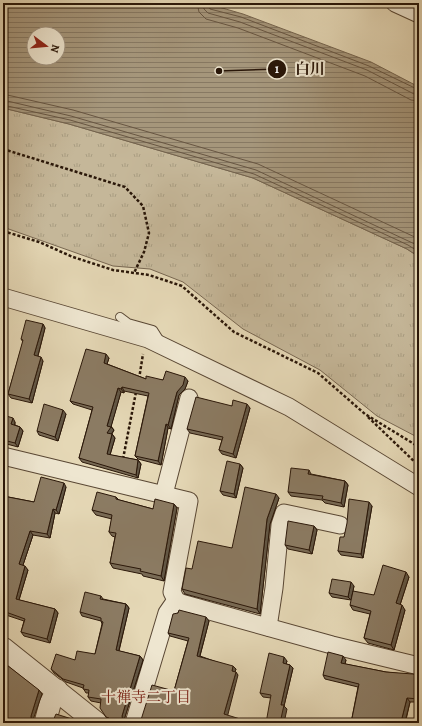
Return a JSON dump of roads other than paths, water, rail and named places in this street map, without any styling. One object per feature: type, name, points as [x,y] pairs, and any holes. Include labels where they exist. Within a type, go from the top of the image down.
[{"type":"street","points":[[395,3],[419,14]]},
{"type":"street","points":[[3,297],[148,339],[289,407],[419,487]]},
{"type":"street","points":[[164,494],[189,398]]},
{"type":"street","points":[[3,456],[189,501],[172,592],[176,600],[181,603],[419,666]]},
{"type":"street","points":[[268,627],[274,588],[280,525],[284,514],[340,525]]},
{"type":"street","points":[[134,723],[167,613],[176,600]]},
{"type":"street","points":[[3,648],[98,723]]},
{"type":"street","points":[[45,723],[50,704],[57,690]]},
{"type":"lane","points":[[120,317],[128,323],[153,330],[164,347]]},
{"type":"water","points":[[3,3],[205,3],[243,14],[371,62],[419,87],[419,257],[407,249],[253,178],[69,124],[3,108]]},
{"type":"place","name":"白川","points":[[219,71]]},
{"type":"district","name":"十禅寺二丁目","points":[[146,697]]}]
